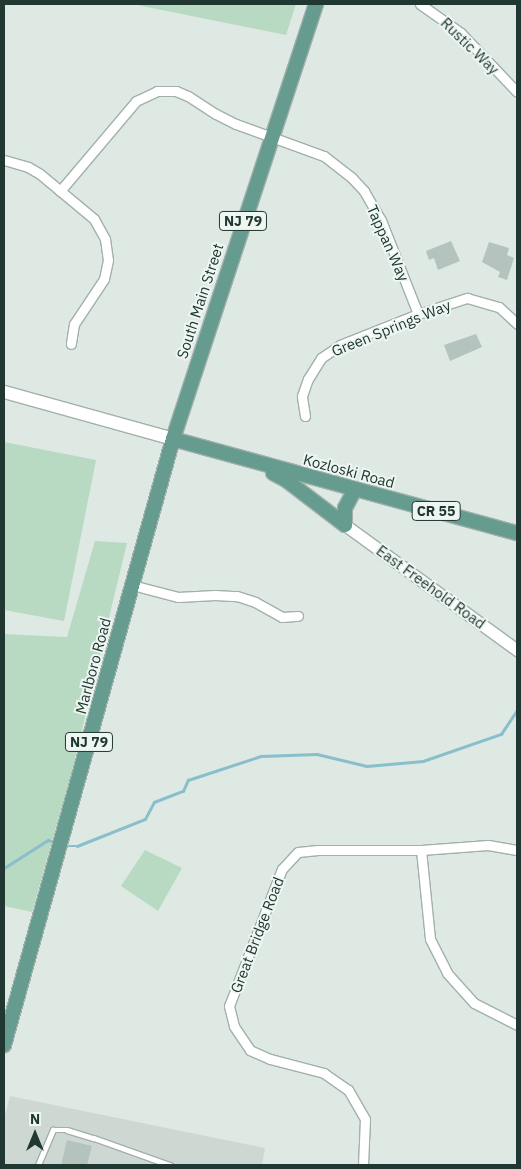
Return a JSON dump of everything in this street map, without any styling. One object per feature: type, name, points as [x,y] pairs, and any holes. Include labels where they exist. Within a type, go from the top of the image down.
[{"type":"main road","name":"South Main Street","points":[[173,439],[271,136],[316,4]]},
{"type":"main road","points":[[4,392],[173,439]]},
{"type":"main road","name":"Kozloski Road","points":[[173,439],[517,534]]},
{"type":"main road","name":"Marlboro Road","points":[[4,1045],[173,439]]},
{"type":"main road","points":[[247,460],[286,480],[344,525]]},
{"type":"main road","points":[[344,525],[345,508],[355,489]]},
{"type":"street","name":"Rustic Way","points":[[420,4],[461,33],[517,92]]},
{"type":"street","name":"Tappan Way","points":[[60,191],[136,100],[157,91],[176,91],[188,96],[216,114],[324,156],[338,166],[364,191],[381,220],[418,314]]},
{"type":"street","points":[[4,160],[28,167],[60,191],[94,219],[105,239],[108,250],[107,269],[104,279],[74,324],[71,344]]},
{"type":"street","name":"Green Springs Way","points":[[305,416],[302,396],[308,379],[321,358],[340,346],[418,314],[467,298],[499,307],[517,324]]},
{"type":"street","name":"East Freehold Road","points":[[344,525],[517,650]]},
{"type":"street","points":[[132,585],[178,598],[216,595],[237,596],[255,602],[282,617],[298,616]]},
{"type":"street","name":"Great Bridge Road","points":[[363,1165],[365,1119],[348,1090],[324,1073],[270,1059],[250,1050],[234,1026],[229,1006],[282,869],[298,852],[421,850],[488,845],[517,850]]},
{"type":"street","points":[[421,850],[430,939],[447,973],[474,1002],[517,1025]]},
{"type":"lane","points":[[38,1165],[53,1130],[67,1130],[170,1165]]},
{"type":"shaded area","points":[[10,1096],[265,1148],[262,1165],[4,1165],[4,1119]]},
{"type":"green space","points":[[132,4],[296,4],[286,35]]},
{"type":"green space","points":[[4,442],[96,460],[64,621],[4,610]]},
{"type":"green space","points":[[95,541],[127,543],[73,767],[32,912],[4,906],[4,634],[67,637]]},
{"type":"green space","points":[[145,850],[182,868],[158,911],[121,886]]},
{"type":"building","points":[[451,241],[460,261],[438,270],[434,258],[429,260],[426,251]]},
{"type":"building","points":[[489,242],[509,248],[507,255],[514,258],[507,280],[498,277],[500,272],[482,262]]},
{"type":"building","points":[[476,334],[482,347],[450,361],[444,345]]},
{"type":"building","points":[[67,1140],[92,1146],[87,1165],[61,1165]]},
{"type":"waterway","points":[[69,846],[77,846],[145,819],[154,802],[183,791],[188,780],[261,756],[317,754],[367,766],[423,761],[501,734],[517,710]]},
{"type":"waterway","points":[[4,868],[48,840],[51,841]]}]
